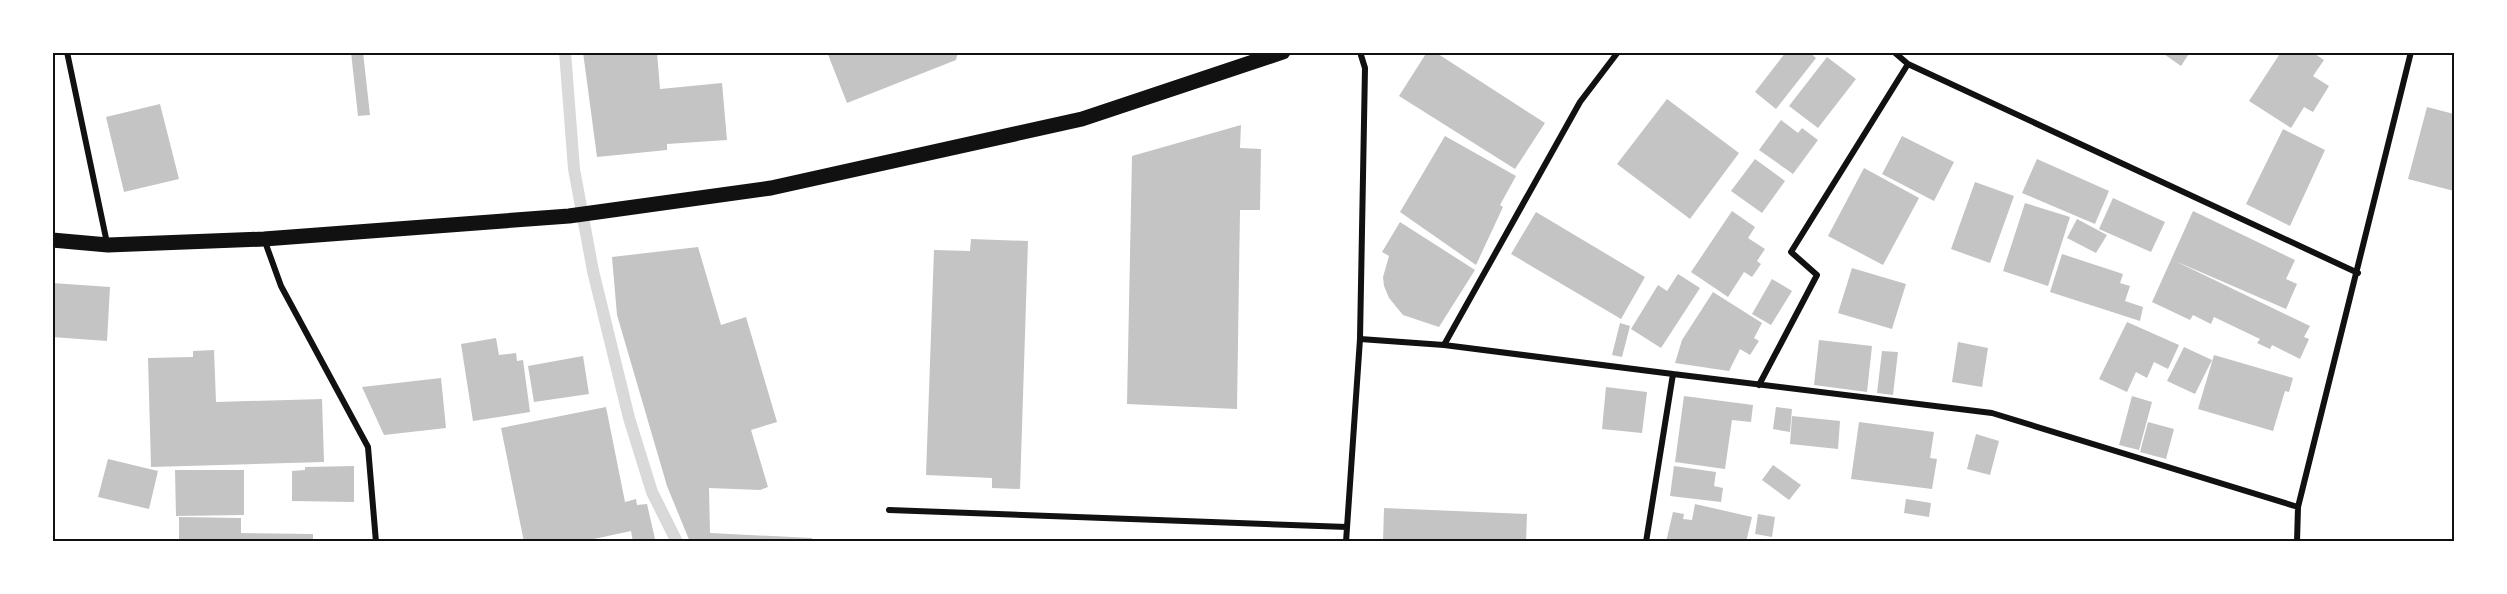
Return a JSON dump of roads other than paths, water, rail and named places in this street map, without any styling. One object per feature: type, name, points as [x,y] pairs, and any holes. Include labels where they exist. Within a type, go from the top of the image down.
[{"type":"main road","points":[[52,240],[108,245],[264,239],[569,216],[771,188],[1082,119],[1283,52]]},
{"type":"street","points":[[67,52],[108,245]]},
{"type":"street","points":[[1346,542],[1360,339],[1365,68],[1360,52]]},
{"type":"street","points":[[1444,345],[1580,102],[1618,52]]},
{"type":"street","points":[[1894,52],[1908,64],[2358,273]]},
{"type":"street","points":[[2297,542],[2298,507],[2412,52]]},
{"type":"street","points":[[1759,385],[1817,275],[1791,252],[1908,64]]},
{"type":"street","points":[[264,239],[281,286],[368,447],[376,542]]},
{"type":"street","points":[[1360,339],[1444,345],[1992,413],[2298,507]]},
{"type":"street","points":[[1646,542],[1673,374]]},
{"type":"street","points":[[889,510],[1347,527]]},
{"type":"waterway","points":[[565,52],[574,169],[593,271],[629,418],[652,492],[677,542]]}]
